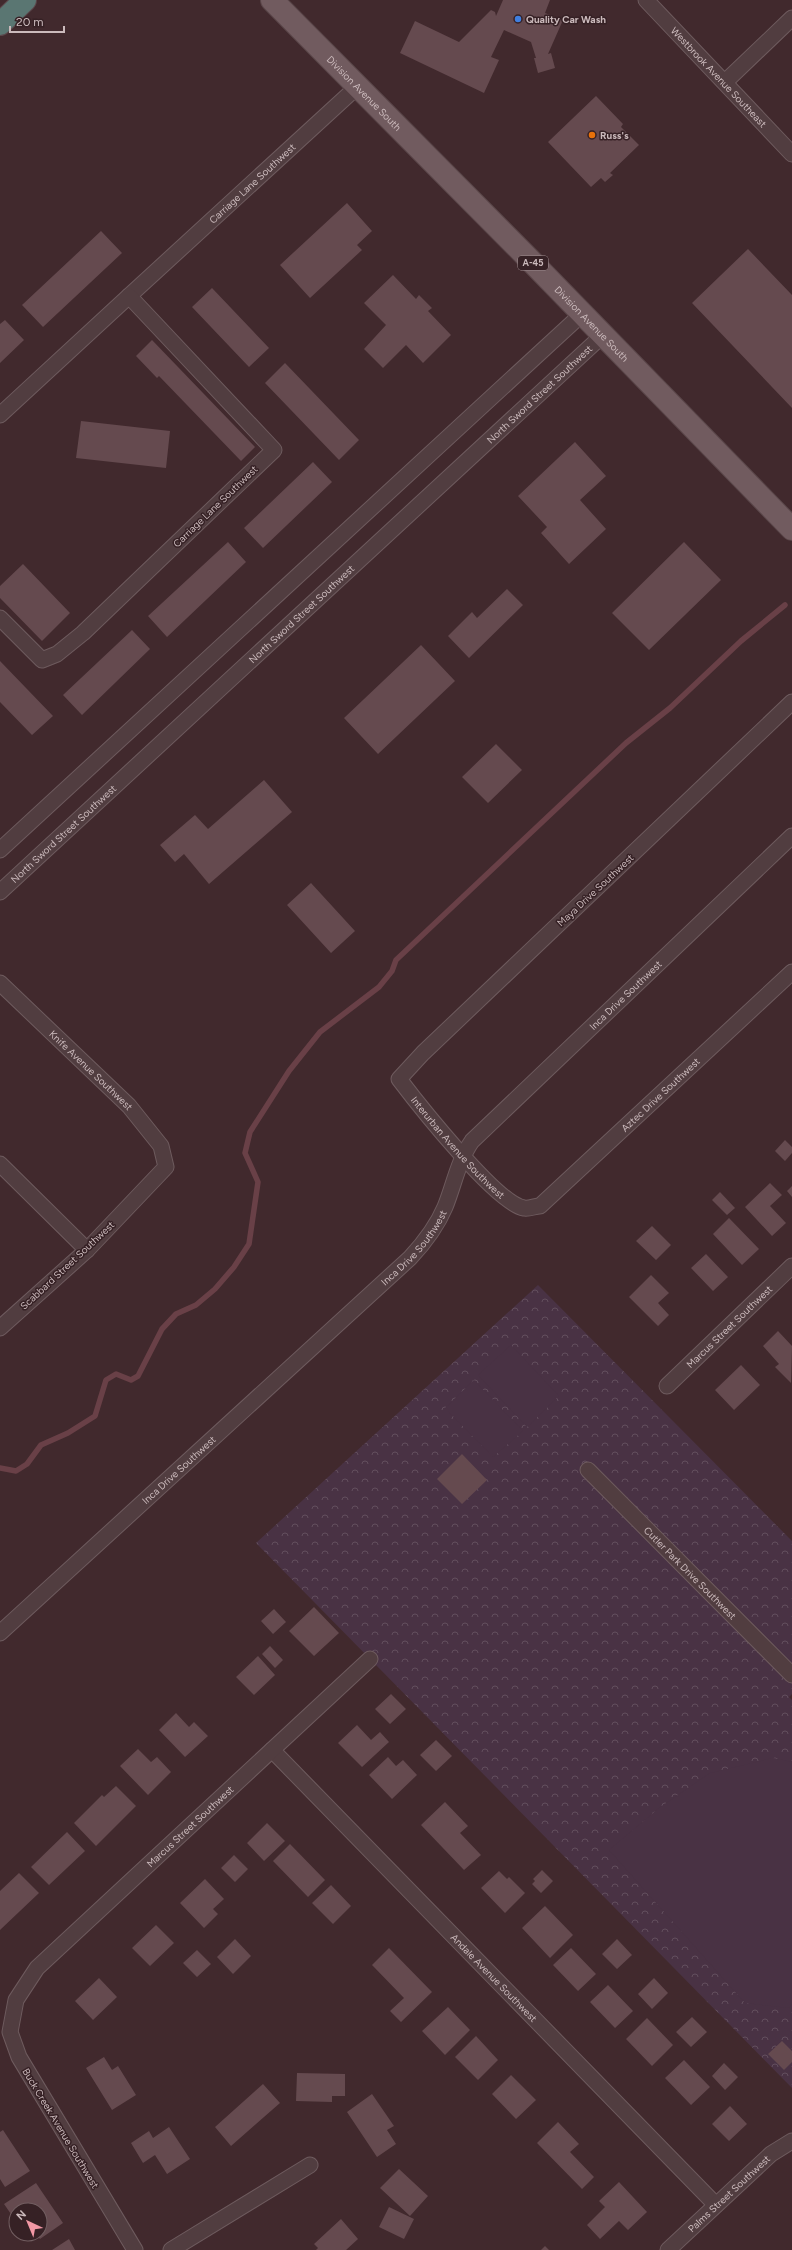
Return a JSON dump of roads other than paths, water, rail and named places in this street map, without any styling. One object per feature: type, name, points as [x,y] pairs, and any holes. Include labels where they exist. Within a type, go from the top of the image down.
[{"type":"highway","points":[[0,24],[25,0]]},
{"type":"main road","name":"Division Avenue South","points":[[272,0],[790,524]]},
{"type":"street","name":"Westbrook Avenue Southeast","points":[[646,0],[792,154]]},
{"type":"street","points":[[725,82],[792,18]]},
{"type":"street","name":"Carriage Lane Southwest","points":[[0,415],[358,86]]},
{"type":"street","name":"Carriage Lane Southwest","points":[[0,618],[42,660],[57,654],[83,632],[274,450],[129,296]]},
{"type":"street","points":[[0,850],[582,314]]},
{"type":"street","name":"North Sword Street Southwest","points":[[0,892],[603,335]]},
{"type":"street","name":"Maya Drive Southwest","points":[[399,1079],[429,1047],[792,702]]},
{"type":"street","name":"Inca Drive Southwest","points":[[0,1634],[410,1258],[424,1242],[445,1208],[463,1155],[472,1141],[792,836]]},
{"type":"street","name":"Aztec Drive Southwest","points":[[524,1208],[540,1206],[571,1179],[792,972]]},
{"type":"street","name":"Knife Avenue Southwest","points":[[0,983],[129,1106],[162,1146],[166,1167]]},
{"type":"street","name":"Interurban Avenue Southwest","points":[[399,1079],[433,1125],[506,1199],[524,1208]]},
{"type":"street","points":[[0,1164],[87,1250]]},
{"type":"street","name":"Scabbard Street Southwest","points":[[0,1328],[87,1250],[166,1167]]},
{"type":"street","name":"Marcus Street Southwest","points":[[667,1386],[792,1266]]},
{"type":"street","name":"Cutler Park Drive Southwest","points":[[588,1470],[792,1675]]},
{"type":"street","name":"Marcus Street Southwest","points":[[16,2000],[37,1968],[370,1659]]},
{"type":"street","name":"Andale Avenue Southwest","points":[[272,1750],[716,2205]]},
{"type":"street","name":"Buck Creek Avenue Southwest","points":[[16,2000],[10,2032],[19,2057],[135,2250]]},
{"type":"street","name":"Palms Street Southwest","points":[[668,2250],[771,2154],[792,2140]]},
{"type":"street","points":[[171,2250],[310,2165]]},
{"type":"waterway","points":[[0,1468],[16,1471],[27,1464],[41,1445],[68,1433],[95,1416],[106,1380],[116,1374],[131,1380],[138,1376],[162,1329],[176,1314],[196,1305],[215,1289],[234,1267],[249,1244],[258,1182],[245,1153],[250,1132],[289,1071],[320,1032],[379,987],[392,971],[396,960],[626,743],[670,708],[741,641],[785,605]]},
{"type":"place","name":"Quality Car Wash","points":[[518,19]]},
{"type":"place","name":"Russ's","points":[[592,135]]}]
